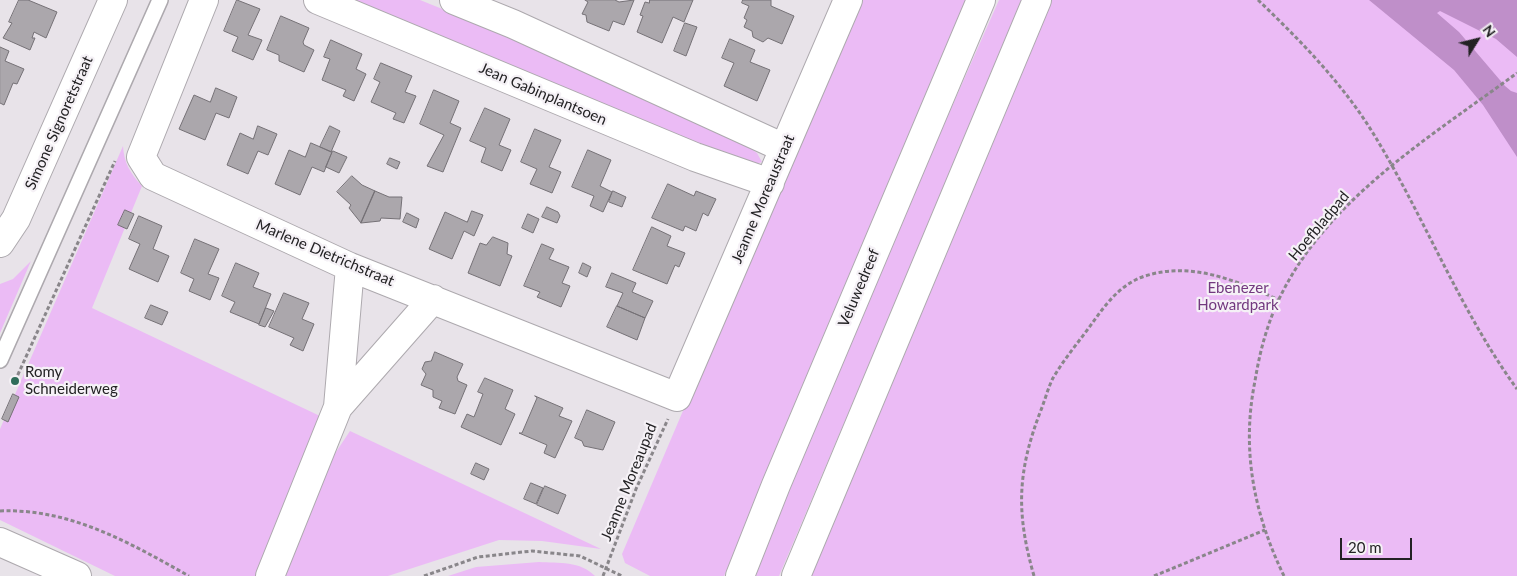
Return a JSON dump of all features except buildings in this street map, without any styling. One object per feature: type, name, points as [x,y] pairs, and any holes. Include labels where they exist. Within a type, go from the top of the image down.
[{"type":"street","name":"Simone Signoretstraat","points":[[0,243],[16,219],[113,0]]},
{"type":"street","points":[[141,157],[204,0]]},
{"type":"street","name":"Jean Gabinplantsoen","points":[[318,0],[695,157],[770,183]]},
{"type":"street","points":[[454,0],[513,24],[784,148]]},
{"type":"street","name":"Jeanne Moreaustraat","points":[[678,398],[848,0]]},
{"type":"street","name":"Veluwedreef","points":[[740,576],[776,484],[981,0]]},
{"type":"street","points":[[796,576],[1037,0]]},
{"type":"street","name":"Marlene Dietrichstraat","points":[[141,157],[153,176],[350,267],[433,298],[678,398]]},
{"type":"street","points":[[270,576],[338,408],[350,267]]},
{"type":"street","points":[[338,408],[433,298]]},
{"type":"street","points":[[0,542],[77,576]]},
{"type":"lane","points":[[0,360],[160,0]]},
{"type":"path","points":[[1258,0],[1339,85],[1370,129],[1487,340],[1517,389]]},
{"type":"path","name":"Hoefbladpad","points":[[1284,576],[1258,510],[1248,436],[1252,396],[1261,347],[1279,300],[1291,277],[1312,247],[1340,214],[1392,166],[1517,73]]},
{"type":"path","points":[[15,381],[114,161],[141,157]]},
{"type":"path","points":[[1034,576],[1022,524],[1020,504],[1025,463],[1031,437],[1053,378],[1105,305],[1121,288],[1131,282],[1160,273],[1180,272],[1202,272],[1223,277],[1279,300]]},
{"type":"path","name":"Jeanne Moreaupad","points":[[603,576],[636,489],[678,398]]},
{"type":"path","points":[[0,511],[17,510],[60,517],[107,533],[189,576]]},
{"type":"path","points":[[1154,576],[1265,530]]},
{"type":"path","points":[[424,576],[478,557],[532,551],[580,556],[622,576]]},
{"type":"green space","points":[[346,0],[420,0],[519,40],[750,148],[757,153],[762,162],[753,165],[745,163]]},
{"type":"green space","points":[[858,0],[969,0],[724,576],[650,576],[625,563],[622,554]]},
{"type":"green space","points":[[999,0],[1024,0],[779,576],[756,576],[773,512]]},
{"type":"green space","name":"Ebenezer Howardpark","points":[[1052,0],[1517,0],[1517,576],[806,576]]},
{"type":"green space","points":[[123,146],[128,168],[142,186],[92,308],[320,416],[258,576],[115,576],[0,520],[0,429]]},
{"type":"green space","points":[[31,261],[0,333],[0,284],[13,279]]},
{"type":"green space","points":[[350,431],[601,549],[542,541],[499,540],[388,576],[281,576],[328,464]]},
{"type":"green space","points":[[539,562],[576,565],[595,576],[448,576],[476,567]]},
{"type":"shaded area","points":[[1369,0],[1517,0],[1517,57],[1496,39],[1440,11],[1437,13],[1459,32],[1505,86],[1517,93],[1517,157],[1483,105],[1454,70]]},
{"type":"place","name":"Romy Schneiderweg","points":[[15,381]]}]
